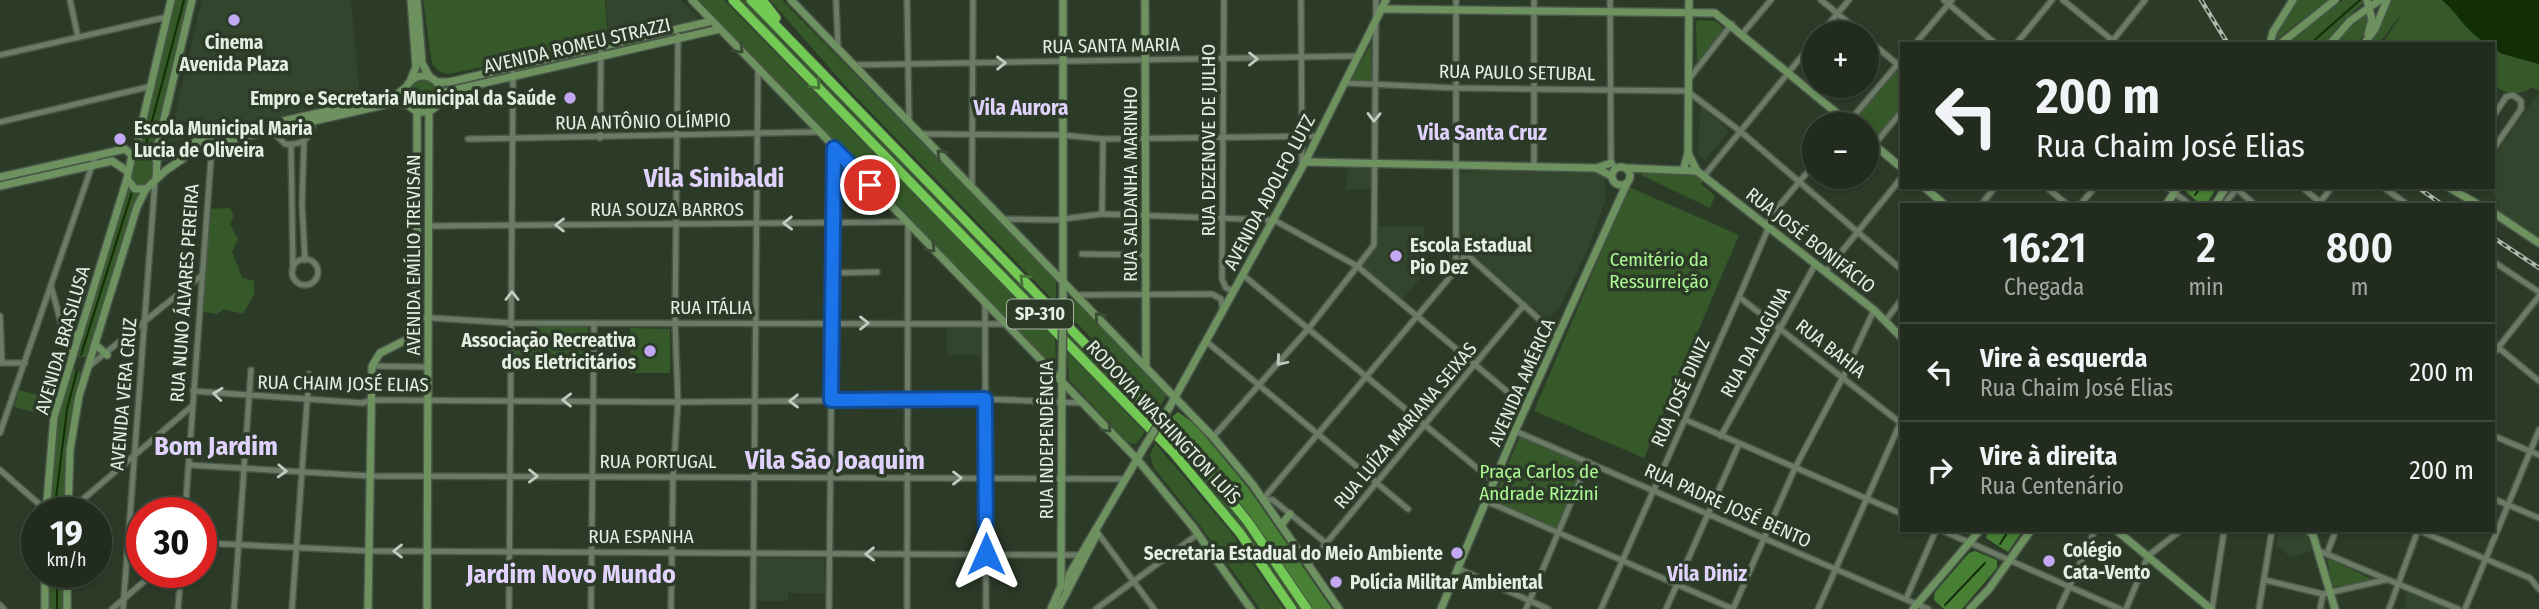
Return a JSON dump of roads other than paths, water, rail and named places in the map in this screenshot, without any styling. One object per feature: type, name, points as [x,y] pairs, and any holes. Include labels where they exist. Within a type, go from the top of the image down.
[{"type":"highway","name":"RODOVIA WASHINGTON LUÍS","points":[[733,0],[1180,460],[1240,533],[1292,609]]},
{"type":"highway","name":"RODOVIA WASHINGTON LUÍS","points":[[751,0],[1197,459],[1248,522],[1307,609]]},
{"type":"highway","points":[[762,0],[792,35],[794,45]]},
{"type":"street","points":[[70,0],[78,37]]},
{"type":"street","points":[[127,175],[171,0]]},
{"type":"street","points":[[156,180],[155,157],[192,0]]},
{"type":"street","points":[[133,154],[145,150],[155,157],[179,151],[197,140],[395,96],[406,87],[416,67],[411,0]]},
{"type":"street","points":[[0,177],[94,161],[115,161],[135,188],[146,189],[201,147],[397,102],[429,111],[438,104],[441,93],[437,82],[429,76],[422,64],[417,0]]},
{"type":"street","points":[[692,0],[1137,459],[1198,534],[1251,609]]},
{"type":"street","points":[[791,0],[834,39],[853,65],[906,113]]},
{"type":"street","points":[[834,39],[836,0]]},
{"type":"street","points":[[907,0],[906,113],[909,121],[1004,219],[1013,223],[1077,295],[1213,437],[1282,524],[1339,609]]},
{"type":"street","points":[[972,186],[973,0]]},
{"type":"street","name":"RUA INDEPENDÊNCIA","points":[[1063,0],[1064,479],[1061,555],[1064,589]]},
{"type":"street","name":"RUA SALDANHA MARINHO","points":[[1145,0],[1146,367]]},
{"type":"street","name":"RUA DEZENOVE DE JULHO","points":[[1222,279],[1224,0]]},
{"type":"street","points":[[1301,0],[1303,164],[1534,166],[1622,171],[1684,168],[1700,173]]},
{"type":"street","points":[[1213,437],[1309,328],[1374,245],[1376,0]]},
{"type":"street","name":"AVENIDA ADOLFO LUTZ","points":[[1098,530],[1137,459],[1208,342],[1346,83],[1386,0]]},
{"type":"street","points":[[1456,0],[1456,270]]},
{"type":"street","points":[[1534,0],[1534,166]]},
{"type":"street","points":[[1596,168],[1622,186],[1611,90],[1610,0]]},
{"type":"street","points":[[1684,168],[1688,153],[1689,0]]},
{"type":"street","points":[[1743,33],[1771,0]]},
{"type":"street","points":[[1821,0],[1846,21]]},
{"type":"street","points":[[1831,21],[1849,0]]},
{"type":"street","points":[[2018,42],[2052,0]]},
{"type":"street","points":[[2063,0],[2112,42]]},
{"type":"street","points":[[2114,42],[2145,0]]},
{"type":"street","points":[[2270,42],[2273,32],[2293,0]]},
{"type":"street","points":[[2282,42],[2335,0]]},
{"type":"street","points":[[2332,42],[2368,3],[2380,0]]},
{"type":"street","points":[[2366,42],[2375,29],[2387,0]]},
{"type":"street","points":[[1917,42],[1948,1],[1994,42]]},
{"type":"street","points":[[2365,42],[2372,20],[2368,3]]},
{"type":"street","points":[[1381,9],[1715,13],[1743,33],[1834,112]]},
{"type":"street","points":[[0,55],[167,17]]},
{"type":"street","name":"AVENIDA ROMEU STRAZZI","points":[[437,82],[449,82],[712,21]]},
{"type":"street","points":[[1688,80],[1698,71],[1731,24]]},
{"type":"street","points":[[671,609],[673,477],[678,402],[675,323],[678,28]]},
{"type":"street","name":"AVENIDA ROMEU STRAZZI","points":[[441,93],[720,29]]},
{"type":"street","points":[[626,40],[628,50]]},
{"type":"street","points":[[600,138],[601,46]]},
{"type":"street","points":[[1879,47],[1900,62]]},
{"type":"street","points":[[1700,173],[1740,131],[1802,55]]},
{"type":"street","name":"RUA SANTA MARIA","points":[[853,65],[1357,56]]},
{"type":"street","points":[[1858,112],[1900,64]]},
{"type":"street","points":[[862,73],[866,65]]},
{"type":"street","points":[[509,609],[513,67]]},
{"type":"street","points":[[753,609],[756,323],[754,224],[759,135],[758,68]]},
{"type":"street","points":[[411,80],[429,76]]},
{"type":"street","name":"RUA PAULO SETUBAL","points":[[1346,83],[1456,88],[1687,91]]},
{"type":"street","points":[[406,87],[405,97],[413,108]]},
{"type":"street","points":[[0,122],[148,88]]},
{"type":"street","points":[[1687,91],[1740,131],[1900,268]]},
{"type":"street","points":[[2495,114],[2506,97],[2513,95],[2521,101],[2521,109],[2495,147]]},
{"type":"street","name":"AVENIDA EMÍLIO TREVISAN","points":[[372,366],[380,353],[408,339],[417,317],[413,108]]},
{"type":"street","name":"AVENIDA EMÍLIO TREVISAN","points":[[426,609],[429,111]]},
{"type":"street","points":[[1879,139],[1900,113]]},
{"type":"street","points":[[272,131],[279,141],[291,145],[304,141],[311,133],[313,122]]},
{"type":"street","name":"RUA ANTÔNIO OLÍMPIO","points":[[468,139],[818,132]]},
{"type":"street","points":[[921,134],[1062,135],[1103,139],[1317,136]]},
{"type":"street","points":[[160,138],[167,149],[179,151]]},
{"type":"street","points":[[1102,214],[1103,139]]},
{"type":"street","points":[[304,141],[302,204],[305,260]]},
{"type":"street","name":"RUA NUNO ÁLVARES PEREIRA","points":[[186,497],[212,145]]},
{"type":"street","points":[[291,145],[293,269],[296,281],[304,285],[312,283],[317,275],[316,267],[305,260],[297,262],[293,269]]},
{"type":"street","name":"RUA NUNO ÁLVARES PEREIRA","points":[[201,147],[209,160]]},
{"type":"street","points":[[829,609],[834,148]]},
{"type":"street","points":[[0,186],[94,161],[125,149],[133,154]]},
{"type":"street","points":[[1879,149],[1900,166]]},
{"type":"street","points":[[1688,153],[1700,173]]},
{"type":"street","points":[[0,433],[94,161]]},
{"type":"street","points":[[1613,180],[1622,171]]},
{"type":"street","name":"AVENIDA AMÉRICA","points":[[1441,609],[1515,431],[1614,206],[1622,171]]},
{"type":"street","name":"RUA JOSÉ BONIFÁCIO","points":[[1700,173],[1874,310],[1900,336]]},
{"type":"street","name":"AVENIDA BRASILUSA","points":[[47,497],[54,417],[127,175]]},
{"type":"street","name":"RUA JOSÉ DINIZ","points":[[1601,609],[1652,488],[1686,420],[1739,297],[1769,218],[1802,178]]},
{"type":"street","points":[[1826,271],[1900,179]]},
{"type":"street","name":"AVENIDA VERA CRUZ","points":[[124,609],[156,180]]},
{"type":"street","name":"AVENIDA AMÉRICA","points":[[1613,180],[1614,206]]},
{"type":"street","name":"AVENIDA BRASILUSA","points":[[69,497],[74,422],[95,344],[140,200],[146,189]]},
{"type":"street","points":[[1926,189],[1943,203]]},
{"type":"street","points":[[1983,203],[1993,189]]},
{"type":"street","points":[[2048,189],[2065,203]]},
{"type":"street","points":[[2082,203],[2093,189]]},
{"type":"street","points":[[2173,189],[2188,203]]},
{"type":"street","points":[[2226,203],[2237,189]]},
{"type":"street","points":[[2239,189],[2253,203]]},
{"type":"street","points":[[2304,189],[2319,203]]},
{"type":"street","points":[[2386,189],[2405,203]]},
{"type":"street","points":[[2455,189],[2476,203]]},
{"type":"street","points":[[290,204],[302,204]]},
{"type":"street","points":[[1013,223],[1102,214],[1274,220],[1357,266],[1527,408]]},
{"type":"street","points":[[2495,214],[2539,243]]},
{"type":"street","points":[[907,223],[907,609]]},
{"type":"street","name":"RUA SOUZA BARROS","points":[[428,226],[907,223]]},
{"type":"street","points":[[1456,245],[1558,336]]},
{"type":"street","points":[[1082,254],[1145,255]]},
{"type":"street","points":[[1263,499],[1456,270],[1465,255]]},
{"type":"street","name":"RUA DA LAGUNA","points":[[1721,436],[1816,263]]},
{"type":"street","points":[[2495,263],[2539,294],[2495,348],[2539,381]]},
{"type":"street","points":[[832,273],[877,271]]},
{"type":"street","points":[[51,286],[71,360],[88,367],[107,355],[202,275]]},
{"type":"street","points":[[1243,275],[1494,482]]},
{"type":"street","points":[[1077,295],[1212,294],[1220,292],[1222,279]]},
{"type":"street","points":[[1222,279],[1226,288],[1234,291]]},
{"type":"street","points":[[1212,294],[1221,299],[1223,311]]},
{"type":"street","name":"RUA BAHIA","points":[[1739,297],[1900,420]]},
{"type":"street","points":[[1886,320],[1900,302]]},
{"type":"street","points":[[985,304],[986,609]]},
{"type":"street","name":"RUA LUÍZA MARIANA SEIXAS","points":[[1310,564],[1524,305]]},
{"type":"street","points":[[1486,501],[1733,609],[1795,468],[1874,310]]},
{"type":"street","points":[[0,316],[1,363],[25,363]]},
{"type":"street","name":"RUA ITÁLIA","points":[[417,317],[428,320],[512,323],[1005,324]]},
{"type":"street","points":[[591,609],[594,323]]},
{"type":"street","points":[[65,334],[71,336],[79,333]]},
{"type":"street","points":[[1208,342],[1408,509]]},
{"type":"street","points":[[95,344],[100,352],[107,355]]},
{"type":"street","points":[[368,609],[372,366],[428,367]]},
{"type":"street","points":[[234,609],[251,370]]},
{"type":"street","points":[[292,609],[309,374]]},
{"type":"street","name":"RUA CHAIM JOSÉ ELIAS","points":[[193,391],[363,403],[370,400],[678,402],[985,399],[1081,403]]},
{"type":"street","points":[[86,497],[192,406]]},
{"type":"street","points":[[1686,420],[1900,513]]},
{"type":"street","points":[[1818,609],[1900,426]]},
{"type":"street","points":[[2465,609],[2539,430]]},
{"type":"street","name":"RUA PADRE JOSÉ BENTO","points":[[1515,431],[1906,599],[1915,607],[1928,609]]},
{"type":"street","points":[[2495,436],[2539,455]]},
{"type":"street","points":[[1666,609],[1739,444]]},
{"type":"street","points":[[1526,609],[1588,463]]},
{"type":"street","name":"RUA PORTUGAL","points":[[189,465],[370,476],[1126,479]]},
{"type":"street","points":[[0,470],[30,497]]},
{"type":"street","points":[[1263,499],[1273,500],[1327,544]]},
{"type":"street","points":[[2495,499],[2539,518]]},
{"type":"street","points":[[1282,524],[1290,514]]},
{"type":"street","points":[[1058,609],[1069,575],[1098,530]]},
{"type":"street","points":[[1098,530],[1102,542],[1154,609]]},
{"type":"street","points":[[1051,609],[1093,545],[1098,530]]},
{"type":"street","points":[[1906,599],[1937,532]]},
{"type":"street","points":[[1942,532],[2120,609]]},
{"type":"street","points":[[1915,607],[1978,532]]},
{"type":"street","points":[[1970,609],[2010,561],[2030,532]]},
{"type":"street","points":[[2059,609],[2094,532]]},
{"type":"street","points":[[2118,532],[2212,609]]},
{"type":"street","points":[[2126,609],[2148,556],[2178,532]]},
{"type":"street","points":[[2212,609],[2224,532]]},
{"type":"street","points":[[2259,609],[2272,532]]},
{"type":"street","points":[[2311,532],[2326,594],[2335,609]]},
{"type":"street","points":[[2327,553],[2335,532]]},
{"type":"street","points":[[2389,609],[2417,532]]},
{"type":"street","points":[[2423,532],[2530,578],[2539,589]]},
{"type":"street","points":[[1096,609],[1198,534]]},
{"type":"street","name":"RUA ESPANHA","points":[[217,544],[369,551],[1080,555]]},
{"type":"street","points":[[2317,550],[2458,609]]},
{"type":"street","points":[[1459,569],[1548,609]]},
{"type":"street","points":[[2265,580],[2326,594],[2387,580]]},
{"type":"street","points":[[45,588],[45,609]]},
{"type":"street","points":[[67,588],[67,609]]},
{"type":"street","points":[[111,609],[136,588]]},
{"type":"street","points":[[178,609],[180,588]]},
{"type":"street","points":[[2320,609],[2326,594]]},
{"type":"street","points":[[0,605],[4,609]]},
{"type":"waterway","points":[[146,144],[184,0]]},
{"type":"waterway","points":[[2312,42],[2360,0]]},
{"type":"waterway","points":[[2195,195],[2200,189]]},
{"type":"waterway","points":[[81,355],[132,192]]},
{"type":"waterway","points":[[56,497],[67,409],[77,371]]},
{"type":"waterway","points":[[2000,544],[2008,532]]},
{"type":"waterway","points":[[1945,605],[1985,563]]},
{"type":"waterway","points":[[57,588],[57,609]]},
{"type":"railway","points":[[2201,0],[2227,42]]},
{"type":"railway","points":[[2420,189],[2440,203]]},
{"type":"railway","points":[[2495,239],[2539,268]]},
{"type":"place","name":"Cinema Avenida Plaza","points":[[234,20]]},
{"type":"place","name":"Empro e Secretaria Municipal da Saúde","points":[[570,98]]},
{"type":"place","name":"Escola Municipal Maria Lucia de Oliveira","points":[[120,139]]},
{"type":"place","name":"Escola Estadual Pio Dez","points":[[1396,256]]},
{"type":"place","name":"Associação Recreativa dos Eletricitários","points":[[650,351]]},
{"type":"place","name":"Secretaria Estadual do Meio Ambiente","points":[[1457,553]]},
{"type":"place","name":"Colégio Cata-Vento","points":[[2049,561]]},
{"type":"place","name":"Polícia Militar Ambiental","points":[[1336,582]]},
{"type":"district","name":"Vila Aurora","points":[[1021,108]]},
{"type":"district","name":"Vila Santa Cruz","points":[[1482,133]]},
{"type":"district","name":"Vila Sinibaldi","points":[[714,178]]},
{"type":"district","name":"Bom Jardim","points":[[216,446]]},
{"type":"district","name":"Vila São Joaquim","points":[[835,460]]},
{"type":"district","name":"Jardim Novo Mundo","points":[[571,574]]},
{"type":"district","name":"Vila Diniz","points":[[1707,574]]},
{"type":"park label","name":"Cemitério da Ressurreição","points":[[1659,270]]},
{"type":"park label","name":"Praça Carlos de Andrade Rizzini","points":[[1539,482]]}]
